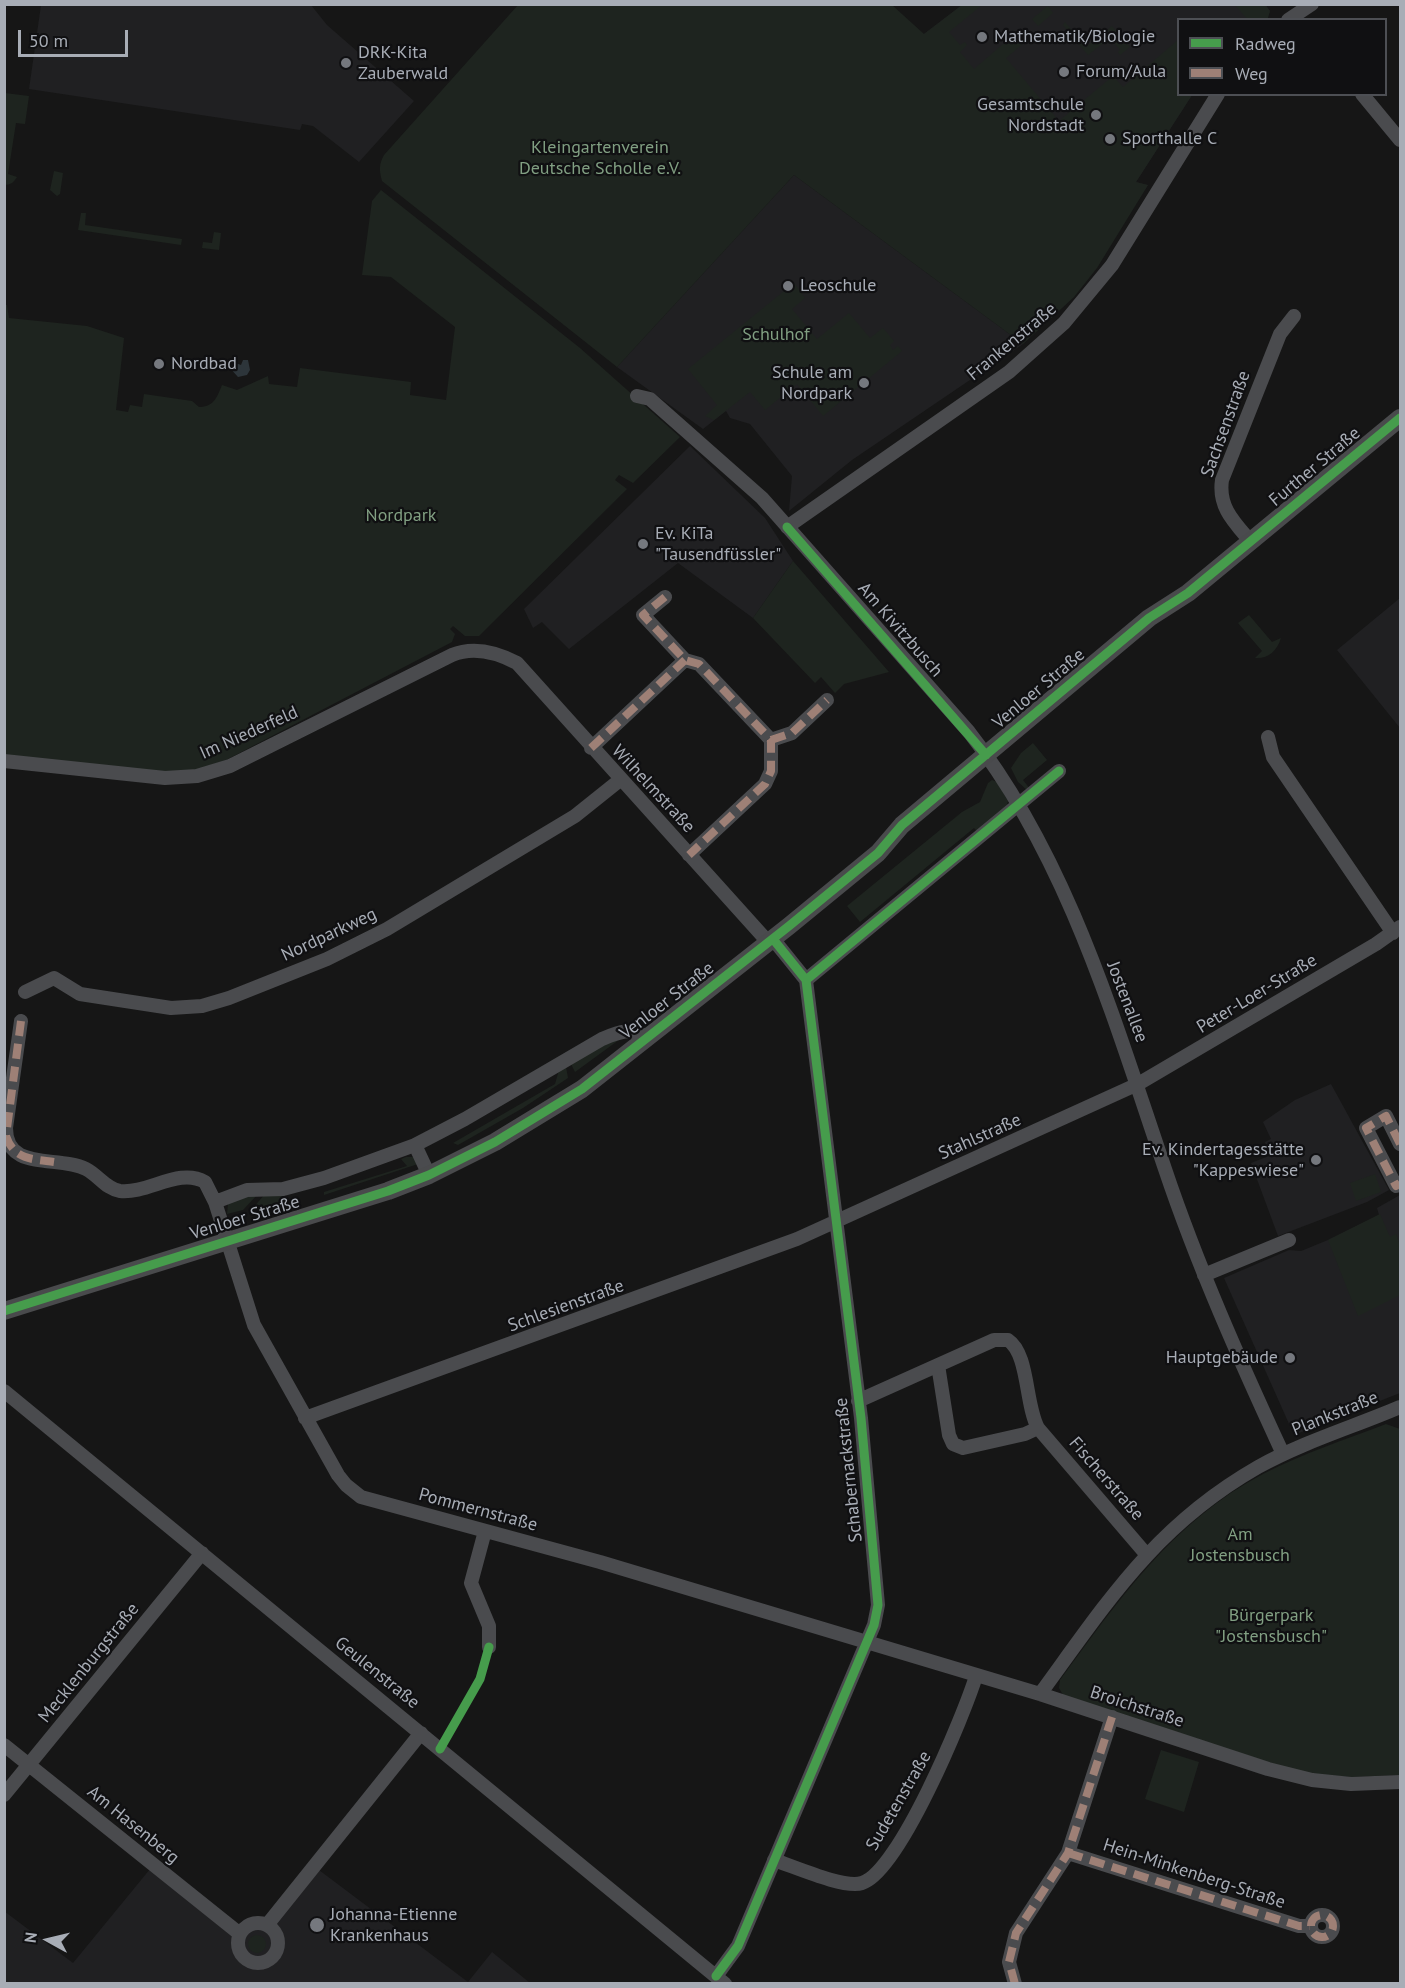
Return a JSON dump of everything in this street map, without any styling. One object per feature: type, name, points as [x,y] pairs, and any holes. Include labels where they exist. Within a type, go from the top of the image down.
[{"type":"main road","name":"Further Straße","points":[[1251,542],[1401,418]]},
{"type":"main road","name":"Venloer Straße","points":[[4,1311],[388,1191],[429,1175],[495,1142],[582,1089],[771,941],[878,853],[903,825],[1149,618],[1188,593],[1251,542]]},
{"type":"street","points":[[1293,15],[1312,4]]},
{"type":"street","name":"Frankenstraße","points":[[787,527],[1009,372],[1064,323],[1112,265],[1217,96]]},
{"type":"street","points":[[1364,96],[1401,140]]},
{"type":"street","name":"Sachsenstraße","points":[[1251,542],[1226,511],[1222,501],[1222,480],[1280,334],[1294,316]]},
{"type":"street","name":"Am Kivitzbusch","points":[[637,396],[650,399],[693,434],[762,498],[986,755]]},
{"type":"street","points":[[665,597],[644,615],[685,660],[699,664],[771,740],[792,733],[827,700]]},
{"type":"street","name":"Wilhelmstraße","points":[[456,653],[490,652],[516,663],[620,780],[771,941]]},
{"type":"street","name":"Im Niederfeld","points":[[4,761],[165,778],[197,776],[230,766],[456,653]]},
{"type":"street","name":"Wilhelmstraße","points":[[591,748],[685,660]]},
{"type":"street","name":"Peter-Loer-Straße","points":[[1138,1084],[1397,930],[1273,757],[1268,737]]},
{"type":"street","name":"Wilhelmstraße","points":[[689,855],[765,784],[771,771],[771,740]]},
{"type":"street","name":"Jostenallee","points":[[986,755],[1017,805],[1060,889],[1092,959],[1204,1275],[1283,1454]]},
{"type":"street","points":[[771,941],[806,980],[1059,771]]},
{"type":"street","name":"Nordparkweg","points":[[25,992],[54,978],[80,994],[171,1008],[202,1006],[229,998],[327,959],[387,929],[574,816],[620,780]]},
{"type":"street","name":"Schabernackstraße","points":[[721,1980],[738,1946],[874,1625],[878,1605],[875,1555],[858,1401],[806,980]]},
{"type":"street","name":"Venloer Straße","points":[[21,1021],[6,1128],[9,1145],[14,1153],[21,1158],[80,1166],[117,1191],[140,1189],[196,1177],[210,1188],[227,1240]]},
{"type":"street","name":"Venloer Straße","points":[[215,1202],[247,1190],[283,1189],[324,1178],[415,1145],[465,1119],[602,1038],[622,1030],[635,1030],[646,1037]]},
{"type":"street","name":"Stahlstraße","points":[[836,1222],[1138,1084]]},
{"type":"street","points":[[1401,1144],[1386,1116],[1366,1128],[1396,1186],[1401,1183]]},
{"type":"street","points":[[415,1145],[429,1175]]},
{"type":"street","name":"Schlesienstraße","points":[[305,1418],[704,1274],[836,1222]]},
{"type":"street","name":"Pommernstraße","points":[[227,1240],[254,1324],[338,1475],[361,1497],[600,1562],[866,1644]]},
{"type":"street","points":[[1204,1275],[1289,1240]]},
{"type":"street","name":"Fischerstraße","points":[[858,1401],[994,1340],[1008,1340],[1018,1351],[1032,1418],[1038,1428],[1146,1554]]},
{"type":"street","points":[[938,1365],[949,1435],[953,1444],[963,1448],[1025,1434],[1038,1428]]},
{"type":"street","name":"Geulenstraße","points":[[4,1392],[721,1980]]},
{"type":"street","name":"Plankstraße","points":[[1283,1454],[1399,1411]]},
{"type":"street","points":[[1040,1694],[1146,1554],[1197,1507],[1235,1481],[1283,1454]]},
{"type":"street","points":[[485,1531],[471,1583],[489,1626],[489,1647]]},
{"type":"street","name":"Mecklenburgstraße","points":[[4,1795],[202,1553]]},
{"type":"street","name":"Broichstraße","points":[[866,1644],[1040,1694],[1268,1768],[1312,1780],[1351,1784],[1401,1782]]},
{"type":"street","name":"Sudetenstraße","points":[[774,1860],[846,1883],[862,1883],[870,1879],[896,1845],[932,1785],[967,1705],[976,1676]]},
{"type":"street","points":[[1015,1983],[1010,1962],[1016,1933],[1068,1853],[1112,1718]]},
{"type":"street","points":[[267,1925],[421,1733]]},
{"type":"street","name":"Am Hasenberg","points":[[4,1745],[240,1934]]},
{"type":"street","name":"Hein-Minkenberg-Straße","points":[[1068,1853],[1299,1926],[1310,1926]]},
{"type":"street","points":[[252,1924],[267,1925],[274,1932],[278,1947],[274,1956],[262,1963],[249,1962],[240,1954],[237,1942],[240,1934],[252,1924]]},
{"type":"shaded area","name":"Gesamtschule Nordstadt","points":[[1265,4],[1270,11],[1267,18],[1177,18],[1177,96],[1191,96],[1136,182],[1148,185],[1135,205],[924,34],[962,5]]},
{"type":"shaded area","points":[[41,5],[311,5],[327,25],[414,101],[359,162],[313,126],[302,124],[300,130],[29,89]]},
{"type":"shaded area","points":[[794,175],[1023,344],[852,460],[789,511],[792,476],[750,424],[730,418],[726,411],[703,429],[617,367]]},
{"type":"shaded area","points":[[243,360],[248,360],[250,370],[247,375],[238,377],[229,367],[233,362],[241,365]]},
{"type":"shaded area","name":"Ev. KiTa \"Tausendfüssler\"","points":[[690,446],[765,518],[793,561],[753,618],[678,563],[569,649],[542,622],[533,628],[524,609]]},
{"type":"shaded area","points":[[1400,598],[1400,728],[1337,650]]},
{"type":"shaded area","name":"Ev. Kindertagesstätte \"Kappeswiese\"","points":[[1331,1084],[1389,1190],[1367,1202],[1278,1236],[1251,1163],[1269,1156],[1265,1142],[1271,1139],[1263,1122],[1295,1100]]},
{"type":"shaded area","points":[[1400,1195],[1400,1393],[1294,1435],[1224,1278],[1289,1250],[1301,1251],[1328,1240],[1379,1215],[1377,1208]]},
{"type":"shaded area","name":"Johanna-Etienne Krankenhaus","points":[[155,1863],[237,1928],[244,1922],[266,1921],[311,1864],[468,1982],[492,1952],[530,1983],[5,1983],[4,1911],[73,1963]]},
{"type":"green space","name":"Kleingartenverein Deutsche Scholle e.V.","points":[[518,5],[892,5],[924,34],[962,5],[982,5],[949,32],[960,45],[965,42],[967,45],[960,52],[974,69],[1016,33],[1024,43],[1006,58],[1059,121],[1113,76],[1123,87],[1177,41],[1177,96],[1191,96],[1136,182],[1148,185],[1097,268],[1074,297],[1023,344],[794,175],[617,367],[382,181],[380,167],[384,155]]},
{"type":"green space","points":[[1235,5],[1265,5],[1270,11],[1268,18],[1246,18]]},
{"type":"green space","points":[[1048,6],[1053,13],[1038,26],[1032,19]]},
{"type":"green space","points":[[1065,22],[1086,47],[1112,26],[1130,47],[1120,55],[1118,52],[1120,50],[1110,38],[1088,55],[1063,25]]},
{"type":"green space","points":[[5,93],[29,96],[25,124],[16,123],[8,174],[17,177],[12,183],[4,185]]},
{"type":"green space","points":[[54,171],[63,173],[60,194],[57,196],[50,190]]},
{"type":"green space","name":"Nordpark","points":[[381,190],[580,348],[680,437],[633,483],[619,475],[615,480],[627,489],[479,636],[465,636],[453,626],[450,629],[455,634],[452,642],[226,760],[197,770],[162,772],[5,755],[7,436],[4,305],[7,305],[9,318],[87,326],[124,338],[116,410],[128,412],[130,405],[142,407],[144,394],[192,401],[199,407],[204,407],[212,403],[222,385],[237,390],[268,376],[269,384],[297,387],[300,368],[411,382],[410,395],[446,400],[455,327],[391,277],[362,275],[372,201]]},
{"type":"green space","points":[[81,213],[86,213],[85,225],[182,239],[181,245],[78,230]]},
{"type":"green space","points":[[214,232],[221,233],[219,250],[202,248],[203,242],[212,243]]},
{"type":"green space","name":"Schulhof","points":[[794,283],[805,298],[792,309],[817,339],[849,313],[870,338],[883,328],[894,341],[890,345],[893,350],[898,346],[902,351],[823,416],[797,384],[765,410],[750,392],[714,420],[705,416],[717,405],[688,369]]},
{"type":"green space","points":[[793,561],[889,672],[844,684],[835,693],[821,677],[815,683],[753,618]]},
{"type":"green space","points":[[1249,615],[1272,642],[1281,638],[1277,647],[1268,656],[1255,658],[1262,651],[1238,623]]},
{"type":"green space","points":[[1033,743],[1047,760],[1023,780],[1030,789],[1028,791],[1018,782],[1011,768],[1021,753]]},
{"type":"green space","points":[[992,780],[997,782],[1008,801],[1006,809],[978,832],[974,828],[860,922],[847,906],[962,812],[980,802],[988,783]]},
{"type":"green space","points":[[623,1037],[575,1072],[571,1064],[613,1038]]},
{"type":"green space","points":[[566,1067],[568,1078],[523,1108],[458,1145],[453,1143],[555,1084],[559,1070]]},
{"type":"green space","points":[[414,1157],[418,1164],[324,1195],[324,1192],[407,1166],[401,1159]]},
{"type":"green space","points":[[1375,1174],[1381,1192],[1356,1201],[1350,1183]]},
{"type":"green space","points":[[258,1194],[243,1210],[227,1214],[231,1200]]},
{"type":"green space","points":[[265,1194],[280,1195],[293,1203],[252,1209]]},
{"type":"green space","points":[[1380,1214],[1390,1237],[1396,1234],[1400,1245],[1400,1295],[1358,1316],[1328,1240]]},
{"type":"green space","name":"Bürgerpark \"Jostensbusch\"","points":[[1386,1424],[1400,1429],[1400,1775],[1350,1777],[1312,1774],[1270,1763],[1063,1695],[1059,1688],[1060,1680],[1126,1592],[1175,1539],[1201,1515],[1231,1493],[1263,1474]]},
{"type":"green space","points":[[1161,1750],[1199,1762],[1184,1812],[1145,1799]]},
{"type":"green space","points":[[257,1935],[263,1938],[266,1944],[263,1950],[257,1953],[251,1950],[248,1944],[251,1938]]},
{"type":"marked path","points":[[665,597],[643,615],[685,660],[699,664],[771,740],[771,771],[765,784],[689,855]]},
{"type":"marked path","points":[[591,748],[685,660]]},
{"type":"marked path","points":[[771,740],[792,733],[827,700]]},
{"type":"marked path","points":[[21,1021],[6,1136],[9,1144],[19,1154],[31,1159],[54,1162]]},
{"type":"marked path","points":[[1400,1144],[1386,1116],[1366,1128],[1396,1186],[1400,1183]]},
{"type":"marked path","points":[[1015,1984],[1009,1962],[1016,1933],[1068,1853],[1112,1717]]},
{"type":"marked path","points":[[1068,1853],[1299,1926],[1310,1926]]},
{"type":"marked path","points":[[1322,1915],[1330,1918],[1333,1926],[1330,1934],[1322,1937],[1314,1934],[1311,1926],[1314,1918],[1322,1915]]},
{"type":"cycle path","points":[[4,1311],[388,1191],[429,1175],[495,1142],[582,1089],[878,853],[902,825],[1149,618],[1188,593],[1400,418]]},
{"type":"cycle path","points":[[787,527],[986,755]]},
{"type":"cycle path","points":[[806,980],[1059,771]]},
{"type":"cycle path","points":[[716,1976],[738,1946],[874,1625],[878,1605],[861,1418],[806,980],[773,939]]},
{"type":"cycle path","points":[[440,1749],[480,1679],[489,1647]]},
{"type":"place","name":"Mathematik/Biologie","points":[[982,37]]},
{"type":"place","name":"DRK-Kita Zauberwald","points":[[346,63]]},
{"type":"place","name":"Forum/Aula","points":[[1064,72]]},
{"type":"place","name":"Gesamtschule Nordstadt","points":[[1096,115]]},
{"type":"place","name":"Sporthalle C","points":[[1110,139]]},
{"type":"place","name":"Leoschule","points":[[788,286]]},
{"type":"place","name":"Nordbad","points":[[159,364]]},
{"type":"place","name":"Schule am Nordpark","points":[[864,383]]},
{"type":"place","name":"Ev. KiTa \"Tausendfüssler\"","points":[[643,544]]},
{"type":"place","name":"Ev. Kindertagesstätte \"Kappeswiese\"","points":[[1316,1160]]},
{"type":"place","name":"Hauptgebäude","points":[[1290,1358]]},
{"type":"place","name":"Johanna-Etienne Krankenhaus","points":[[317,1925]]},
{"type":"park label","name":"Am Jostensbusch","points":[[1240,1546]]}]
